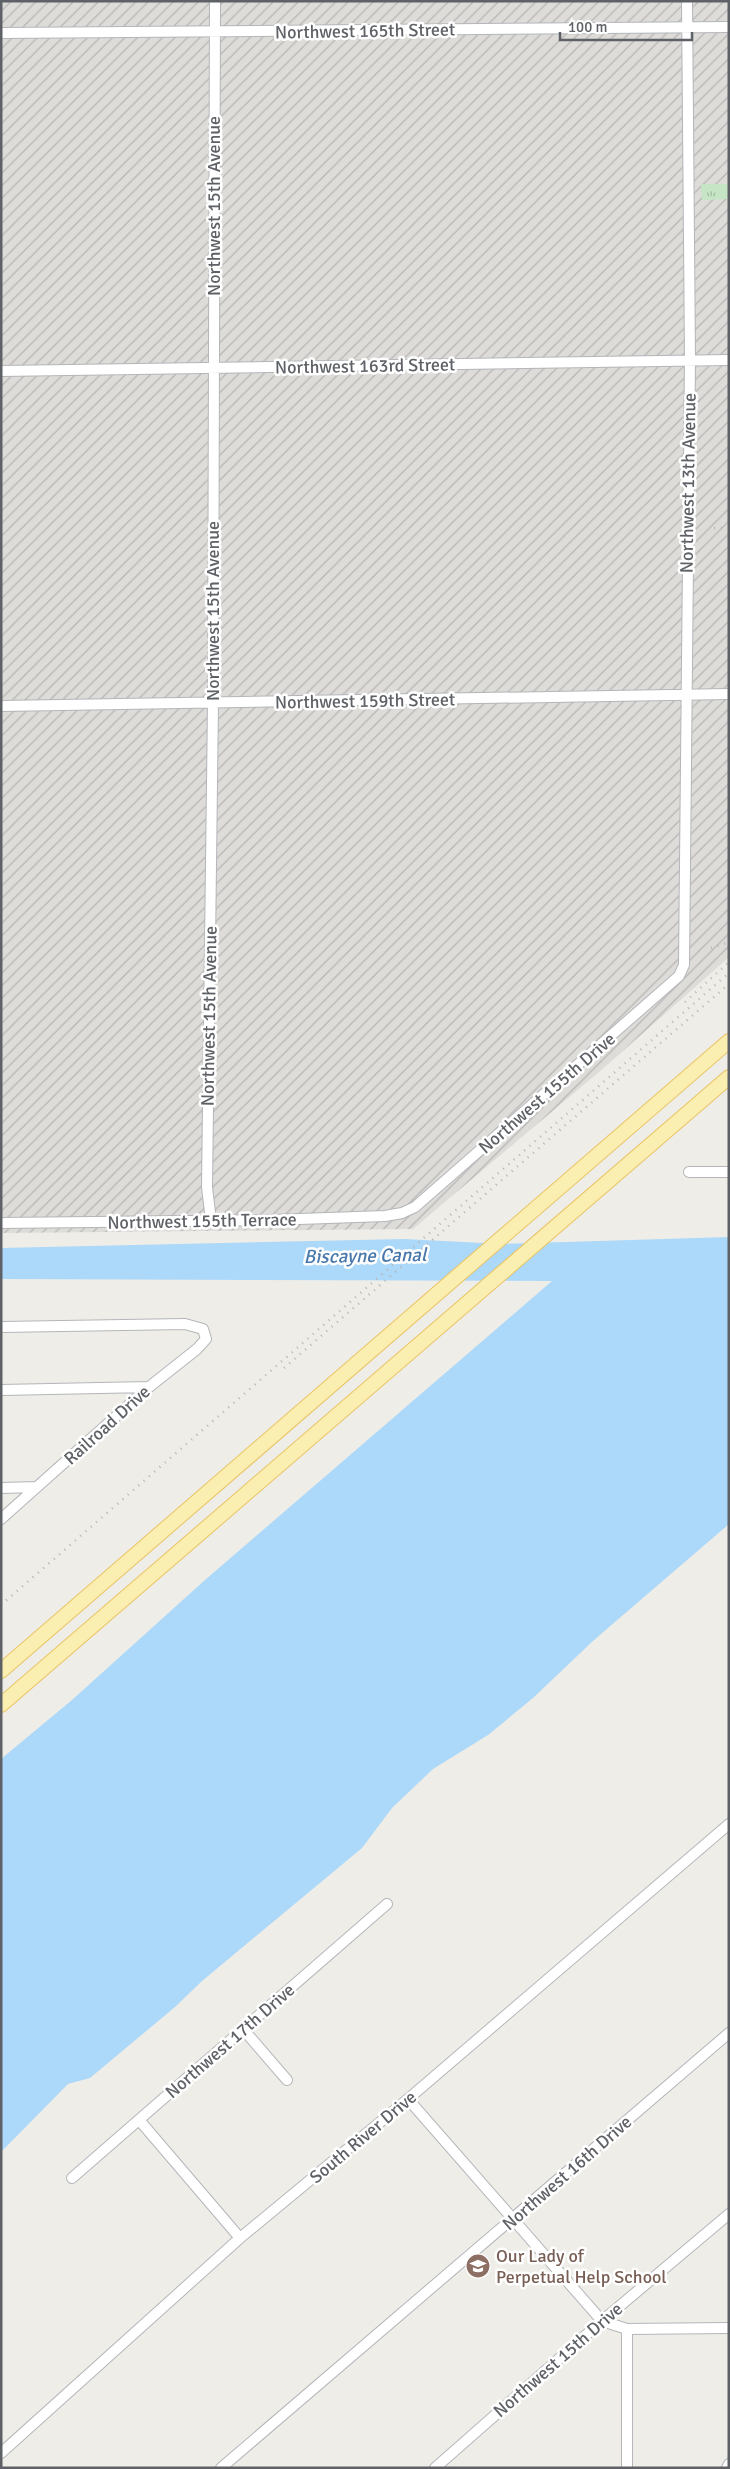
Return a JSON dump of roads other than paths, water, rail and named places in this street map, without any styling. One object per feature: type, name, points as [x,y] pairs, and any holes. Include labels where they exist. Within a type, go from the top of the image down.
[{"type":"main road","points":[[1,1671],[729,1041]]},
{"type":"main road","points":[[1,1705],[729,1077]]},
{"type":"street","name":"Northwest 15th Avenue","points":[[210,1221],[207,1187],[213,703],[214,1]]},
{"type":"street","name":"Northwest 13th Avenue","points":[[684,965],[690,360],[687,1]]},
{"type":"street","name":"Northwest 165th Street","points":[[1,33],[729,27]]},
{"type":"street","name":"Northwest 163rd Street","points":[[1,371],[729,360]]},
{"type":"street","name":"Northwest 159th Street","points":[[1,706],[729,694]]},
{"type":"street","name":"Northwest 155th Drive","points":[[402,1213],[414,1207],[667,989],[679,976],[684,965]]},
{"type":"street","points":[[690,1172],[729,1172]]},
{"type":"street","name":"Northwest 155th Terrace","points":[[1,1222],[210,1221],[357,1217],[402,1213]]},
{"type":"street","name":"Railroad Drive","points":[[1,1327],[185,1324],[203,1329],[206,1339],[197,1349],[149,1387],[1,1519]]},
{"type":"street","points":[[1,1390],[149,1387]]},
{"type":"street","points":[[1,1488],[37,1487]]},
{"type":"street","name":"South River Drive","points":[[1,2454],[240,2238],[408,2099],[729,1824]]},
{"type":"street","name":"Northwest 17th Drive","points":[[72,2178],[140,2121],[387,1904]]},
{"type":"street","points":[[243,2029],[287,2080]]},
{"type":"street","name":"Northwest 16th Drive","points":[[221,2468],[729,2033]]},
{"type":"street","points":[[408,2099],[602,2321],[627,2329],[729,2328]]},
{"type":"street","points":[[140,2121],[240,2238]]},
{"type":"street","name":"Northwest 15th Drive","points":[[435,2468],[444,2464],[602,2321],[729,2214]]},
{"type":"street","points":[[627,2329],[627,2468]]},
{"type":"street","points":[[727,2468],[729,2464]]},
{"type":"water","name":"Biscayne Canal","points":[[729,1237],[729,1524],[594,1640],[533,1698],[488,1735],[433,1769],[392,1808],[362,1848],[202,1981],[175,2007],[90,2078],[68,2084],[1,2152],[1,1759],[72,1700],[205,1580],[552,1281],[1,1279],[1,1248],[404,1239],[502,1244]]},
{"type":"railway","points":[[714,528],[729,528]]},
{"type":"railway","points":[[711,948],[729,942]]},
{"type":"railway","points":[[685,1002],[729,962]]},
{"type":"railway","points":[[1,1605],[729,973]]},
{"type":"railway","points":[[284,1368],[729,984]]},
{"type":"place","name":"Our Lady of Perpetual Help School","points":[[478,2266]]}]
